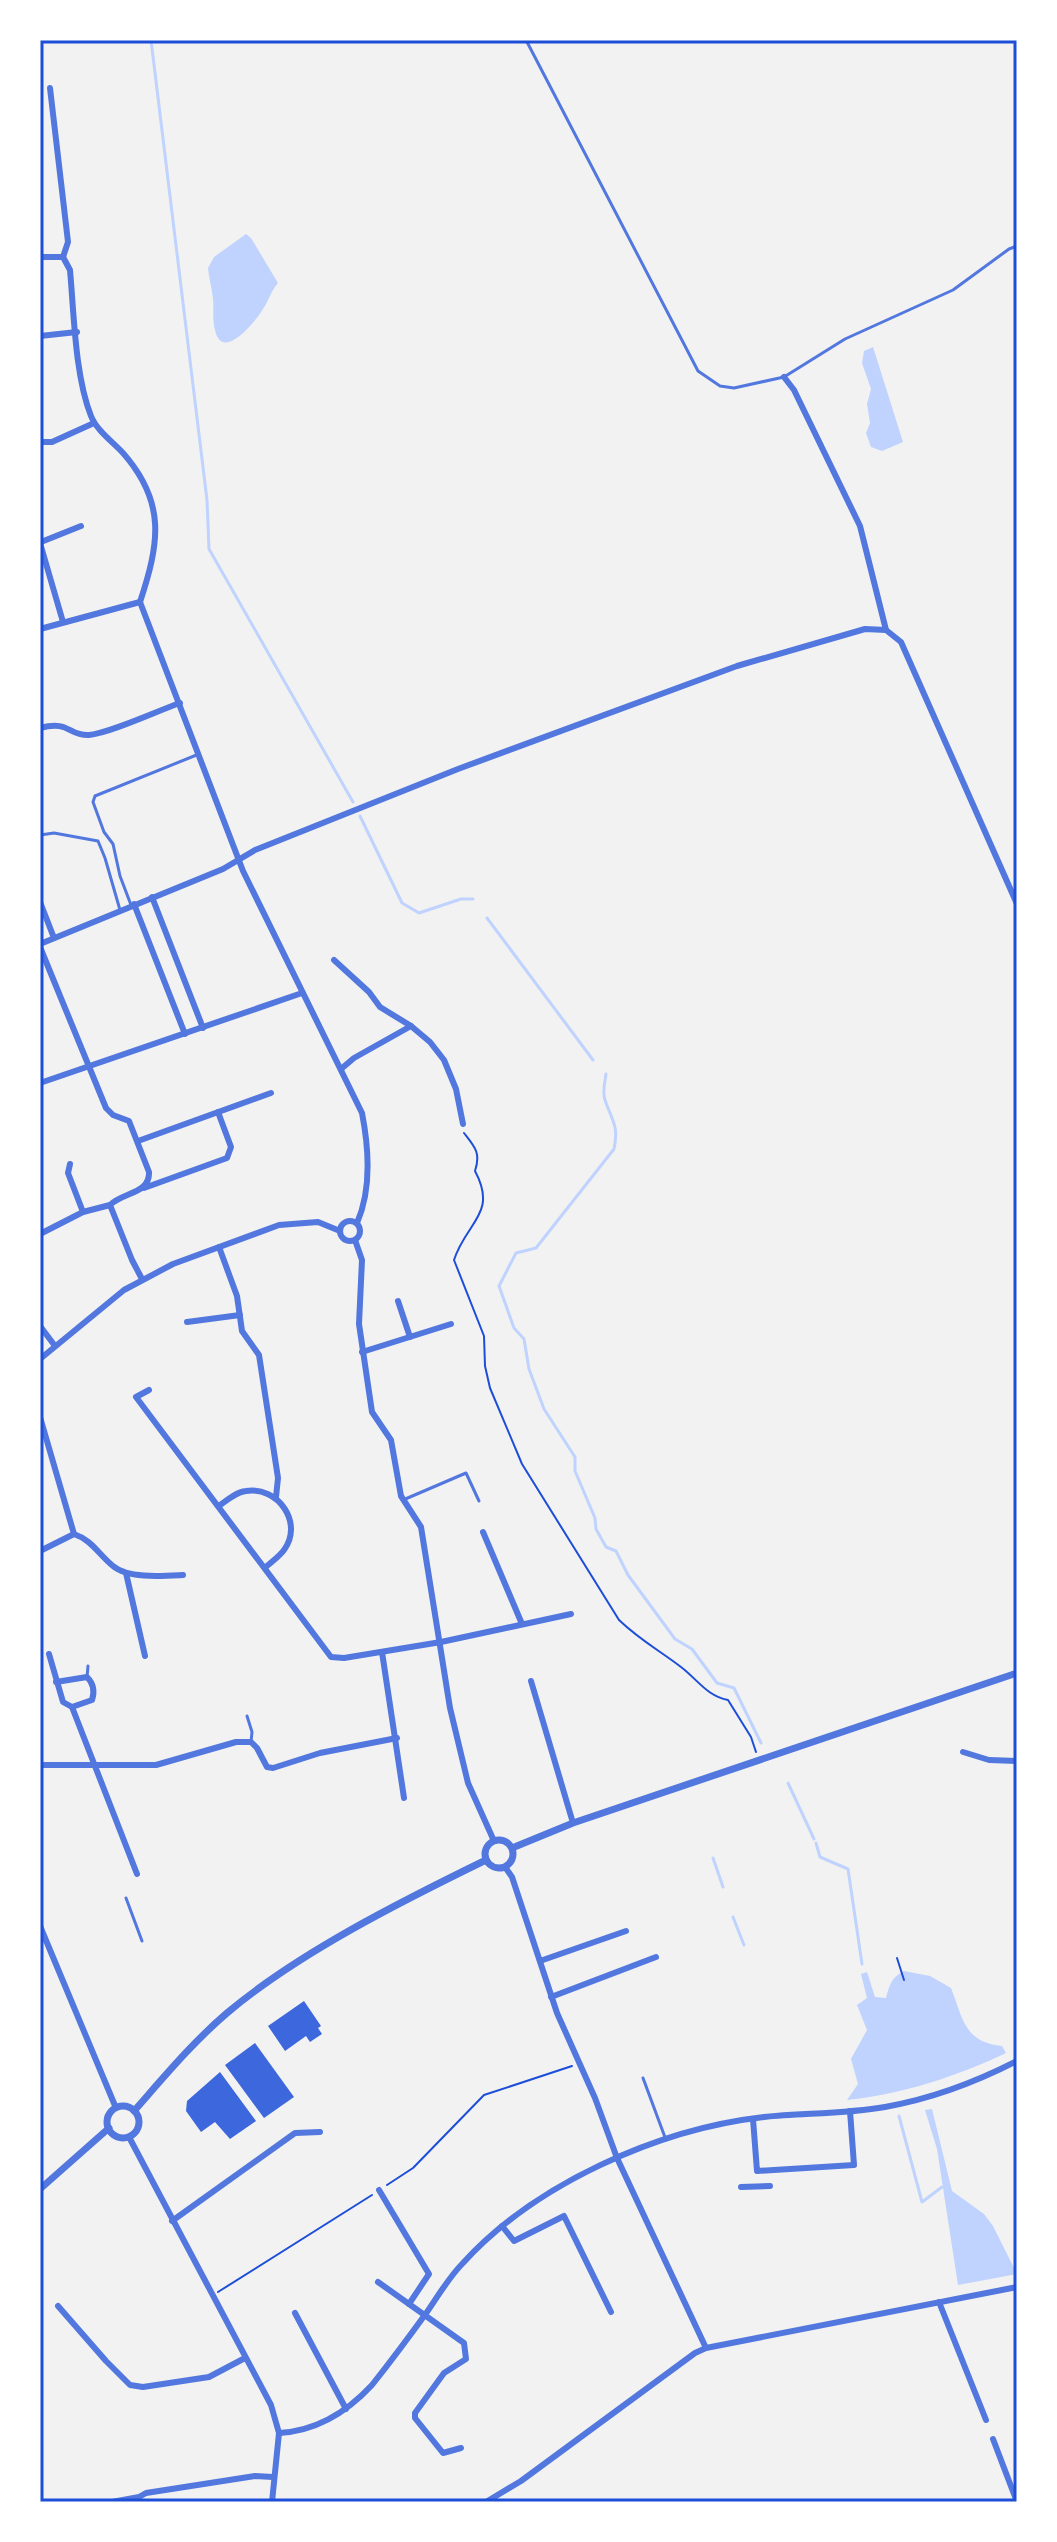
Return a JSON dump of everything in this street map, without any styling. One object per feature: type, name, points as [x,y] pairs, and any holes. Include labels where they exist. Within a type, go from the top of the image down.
[{"type":"street","points":[[50,88],[68,242],[63,257],[70,270],[84,392],[94,423],[125,456],[147,487],[155,512],[156,547],[140,602],[238,859],[362,1113],[366,1137],[366,1203],[357,1223],[361,1232],[355,1240]]},
{"type":"street","points":[[40,257],[63,257]]},
{"type":"street","points":[[40,336],[77,332]]},
{"type":"street","points":[[784,377],[794,390],[860,526],[886,630],[901,642],[1017,904]]},
{"type":"street","points":[[40,442],[52,442],[94,423]]},
{"type":"street","points":[[63,622],[40,542],[81,526]]},
{"type":"street","points":[[40,629],[140,602]]},
{"type":"street","points":[[144,1188],[149,1181],[149,1172],[138,1141],[129,1121],[113,1115],[106,1108],[40,946],[223,869],[238,859],[458,769],[737,666],[857,630],[886,630]]},
{"type":"street","points":[[40,728],[62,725],[76,733],[92,734],[180,703]]},
{"type":"street","points":[[152,897],[203,1028]]},
{"type":"street","points":[[40,902],[54,938]]},
{"type":"street","points":[[132,905],[185,1034]]},
{"type":"street","points":[[334,960],[369,992],[380,1007],[430,1042],[453,1078],[463,1124]]},
{"type":"street","points":[[40,1083],[302,993]]},
{"type":"street","points":[[341,1069],[354,1058],[411,1026]]},
{"type":"street","points":[[138,1141],[271,1093]]},
{"type":"street","points":[[40,1234],[83,1212],[110,1205],[118,1198],[227,1158],[231,1147],[218,1112]]},
{"type":"street","points":[[70,1164],[68,1173],[83,1212]]},
{"type":"street","points":[[110,1205],[142,1279]]},
{"type":"street","points":[[40,1359],[91,1315],[142,1279],[173,1264],[279,1225],[303,1221],[326,1223],[340,1231],[345,1240],[355,1240]]},
{"type":"street","points":[[340,1231],[345,1222],[357,1223]]},
{"type":"street","points":[[355,1240],[362,1260],[359,1324],[372,1412],[391,1440],[403,1500],[421,1527],[449,1703],[468,1783],[494,1841]]},
{"type":"street","points":[[219,1247],[237,1296],[242,1331],[259,1355],[278,1478],[276,1497]]},
{"type":"street","points":[[398,1301],[410,1337]]},
{"type":"street","points":[[187,1322],[240,1315]]},
{"type":"street","points":[[362,1352],[451,1324]]},
{"type":"street","points":[[40,1326],[55,1346]]},
{"type":"street","points":[[149,1390],[136,1397],[327,1655],[338,1659],[382,1652],[571,1614]]},
{"type":"street","points":[[40,1417],[74,1534]]},
{"type":"street","points":[[219,1506],[243,1491],[257,1490],[276,1497],[287,1511],[291,1524],[290,1538],[284,1550],[265,1568]]},
{"type":"street","points":[[483,1532],[522,1624]]},
{"type":"street","points":[[40,1551],[74,1534],[83,1537],[114,1568],[126,1573],[183,1575]]},
{"type":"street","points":[[126,1573],[145,1656]]},
{"type":"street","points":[[382,1652],[404,1798]]},
{"type":"street","points":[[49,1654],[63,1702],[72,1707],[137,1874]]},
{"type":"street","points":[[512,1848],[573,1823],[1017,1673]]},
{"type":"street","points":[[56,1682],[87,1677],[91,1681],[92,1700],[72,1707]]},
{"type":"street","points":[[531,1681],[573,1823]]},
{"type":"street","points":[[40,1765],[156,1765],[236,1742],[251,1742],[267,1767],[273,1768],[320,1753],[397,1738]]},
{"type":"street","points":[[963,1752],[989,1760],[1017,1761]]},
{"type":"street","points":[[494,1841],[506,1841],[512,1848],[514,1857],[505,1867],[496,1868],[486,1860],[485,1851],[494,1841]]},
{"type":"street","points":[[134,2111],[188,2049],[249,1995],[320,1949],[486,1860]]},
{"type":"street","points":[[505,1867],[512,1877],[551,1997],[617,2158],[706,2348]]},
{"type":"street","points":[[40,1927],[116,2108]]},
{"type":"street","points":[[540,1961],[626,1931]]},
{"type":"street","points":[[551,1997],[656,1957]]},
{"type":"street","points":[[279,2433],[306,2429],[346,2409],[372,2385],[461,2265],[502,2226],[551,2192],[617,2158],[707,2127],[753,2119],[884,2107],[926,2097],[954,2089],[1017,2061]]},
{"type":"street","points":[[40,2189],[109,2128],[110,2115],[116,2108],[126,2107],[134,2111],[139,2123],[129,2137],[119,2137],[109,2128]]},
{"type":"street","points":[[757,2171],[854,2165],[850,2111]]},
{"type":"street","points":[[753,2119],[757,2187]]},
{"type":"street","points":[[172,2221],[295,2133],[320,2132]]},
{"type":"street","points":[[129,2137],[271,2405],[279,2433],[272,2502]]},
{"type":"street","points":[[741,2187],[770,2186]]},
{"type":"street","points":[[379,2190],[429,2274],[409,2304]]},
{"type":"street","points":[[502,2226],[514,2241],[564,2216],[611,2312]]},
{"type":"street","points":[[378,2282],[464,2343],[466,2359],[444,2373],[415,2413],[415,2418],[443,2453],[461,2448]]},
{"type":"street","points":[[486,2502],[521,2481],[706,2348],[723,2342],[1017,2287]]},
{"type":"street","points":[[939,2302],[986,2420]]},
{"type":"street","points":[[58,2306],[130,2385],[143,2387],[209,2377],[245,2358]]},
{"type":"street","points":[[295,2313],[346,2409]]},
{"type":"street","points":[[993,2439],[1017,2502]]},
{"type":"street","points":[[112,2502],[146,2493],[255,2476],[273,2477]]},
{"type":"lane","points":[[526,40],[698,371],[720,386],[734,388],[784,377],[845,339],[953,290],[1017,246]]},
{"type":"lane","points":[[132,905],[120,876],[113,844],[104,832],[93,802],[95,796],[199,754]]},
{"type":"lane","points":[[40,835],[54,833],[98,841],[120,910]]},
{"type":"lane","points":[[403,1500],[466,1473],[479,1501]]},
{"type":"lane","points":[[87,1677],[88,1666]]},
{"type":"lane","points":[[247,1716],[252,1732],[251,1742]]},
{"type":"lane","points":[[126,1898],[142,1941]]},
{"type":"lane","points":[[643,2078],[666,2140]]},
{"type":"path","points":[[463,1124],[464,1135],[476,1145],[479,1160],[475,1171],[483,1186],[485,1204],[481,1216],[459,1243],[454,1260],[484,1336],[485,1366],[490,1388],[522,1464],[619,1620],[713,1697],[728,1700],[751,1737],[759,1761]]},
{"type":"path","points":[[897,1958],[904,1980]]},
{"type":"path","points":[[212,2296],[413,2168],[484,2095],[579,2064]]},
{"type":"water","points":[[246,234],[278,283],[254,322],[239,336],[224,342],[219,339],[214,326],[208,268],[214,257]]},
{"type":"water","points":[[873,347],[903,442],[882,451],[871,447],[866,433],[870,423],[867,404],[871,389],[862,363],[864,351]]},
{"type":"water","points":[[904,1971],[930,1976],[951,1988],[962,2019],[972,2034],[989,2044],[1002,2046],[1006,2053],[928,2083],[888,2094],[847,2100],[858,2084],[851,2059],[867,2030],[857,2005],[867,1998],[861,1974],[867,1972],[875,1997],[886,1998],[896,1976]]},
{"type":"water","points":[[932,2109],[952,2191],[984,2214],[1017,2274],[958,2285],[937,2149],[925,2110]]},
{"type":"building","points":[[304,2001],[321,2026],[318,2028],[322,2034],[310,2042],[306,2036],[285,2051],[268,2026]]},
{"type":"building","points":[[255,2043],[294,2097],[264,2118],[225,2065]]},
{"type":"building","points":[[220,2072],[256,2121],[230,2139],[215,2122],[201,2132],[186,2111],[187,2101]]},
{"type":"waterway","points":[[151,40],[207,500],[209,549],[353,802]]},
{"type":"waterway","points":[[360,816],[402,903],[419,913],[461,899],[473,899]]},
{"type":"waterway","points":[[487,918],[593,1060]]},
{"type":"waterway","points":[[606,1074],[604,1094],[615,1128],[614,1149],[536,1248],[516,1253],[499,1286],[514,1328],[524,1339],[529,1369],[544,1409],[575,1457],[575,1471],[595,1518],[596,1529],[606,1547],[616,1551],[628,1575],[675,1639],[692,1649],[717,1683],[734,1688],[761,1743]]},
{"type":"waterway","points":[[788,1783],[814,1839]]},
{"type":"waterway","points":[[816,1843],[820,1857],[848,1869],[862,1964]]},
{"type":"waterway","points":[[713,1858],[723,1887]]},
{"type":"waterway","points":[[733,1917],[744,1945]]},
{"type":"waterway","points":[[899,2116],[922,2202],[942,2187]]}]
